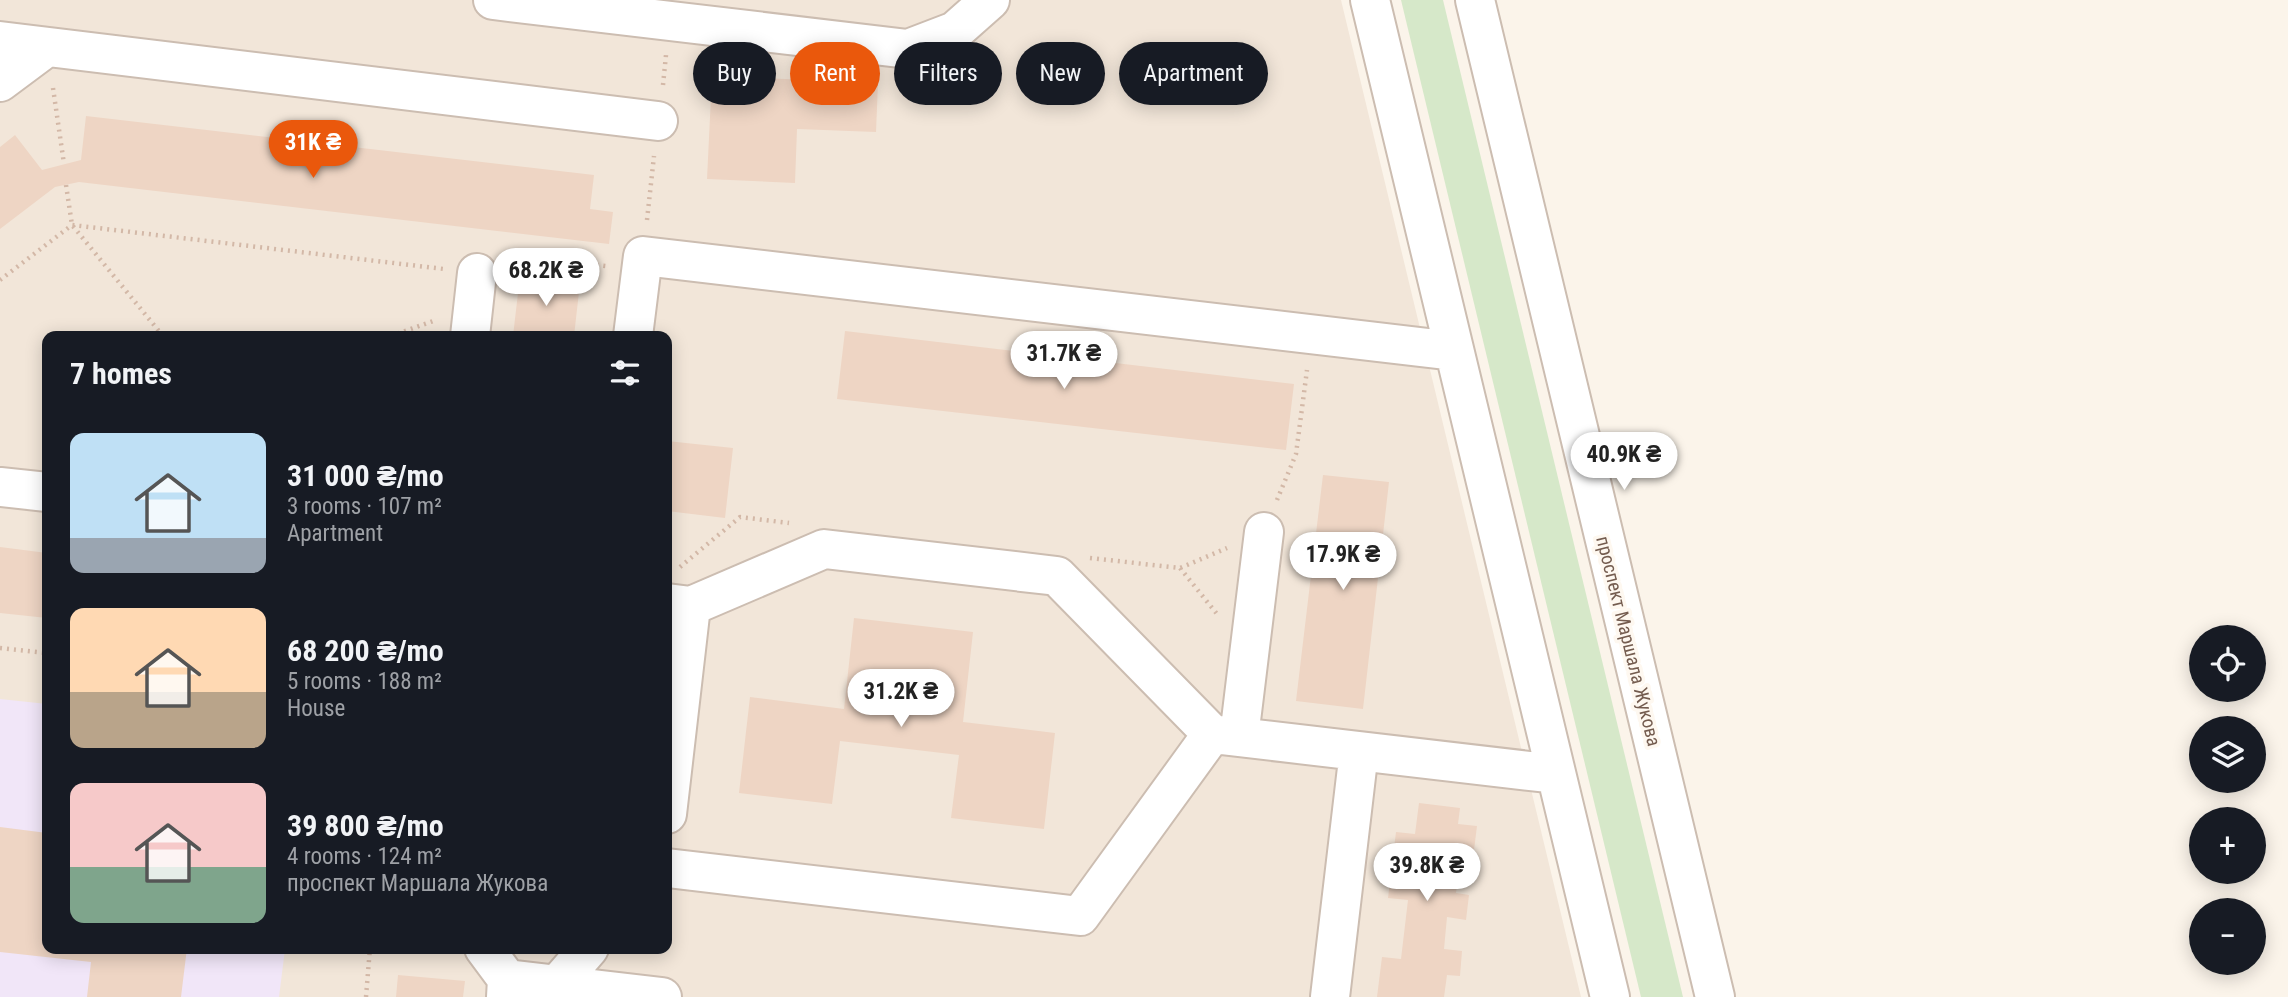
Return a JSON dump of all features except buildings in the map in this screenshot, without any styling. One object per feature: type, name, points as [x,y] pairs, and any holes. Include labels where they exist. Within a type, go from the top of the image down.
[{"type":"street","points":[[493,0],[908,49],[956,31],[990,0]]},
{"type":"street","points":[[1370,0],[1610,997]]},
{"type":"street","name":"проспект Маршала Жукова","points":[[1475,0],[1715,997]]},
{"type":"street","points":[[0,41],[658,121]]},
{"type":"street","points":[[0,82],[47,47]]},
{"type":"street","points":[[634,331],[643,256],[1454,351]]},
{"type":"street","points":[[471,331],[485,263]]},
{"type":"street","points":[[0,486],[42,491]]},
{"type":"street","points":[[672,869],[1080,916],[1225,736],[1249,654],[1264,532]]},
{"type":"street","points":[[672,714],[678,593],[824,549],[1057,576],[1225,736],[1556,774]]},
{"type":"street","points":[[1330,997],[1359,751]]},
{"type":"street","points":[[487,954],[507,988],[557,985],[662,997]]},
{"type":"street","points":[[557,985],[584,954]]},
{"type":"path","points":[[47,47],[64,164]]},
{"type":"path","points":[[66,185],[72,225],[159,331]]},
{"type":"path","points":[[0,281],[72,225],[485,263],[641,270]]},
{"type":"path","points":[[1249,654],[1180,568],[1264,532],[1296,454],[1311,334]]},
{"type":"path","points":[[678,593],[740,517]]},
{"type":"path","points":[[0,648],[42,652]]},
{"type":"path","points":[[366,997],[370,954]]},
{"type":"shaded area","points":[[0,0],[1341,0],[1581,997],[0,997]]},
{"type":"shaded area","points":[[0,699],[42,703],[42,954],[284,954],[279,997],[0,997]]},
{"type":"green space","points":[[1401,0],[1443,0],[1683,997],[1641,997]]}]
